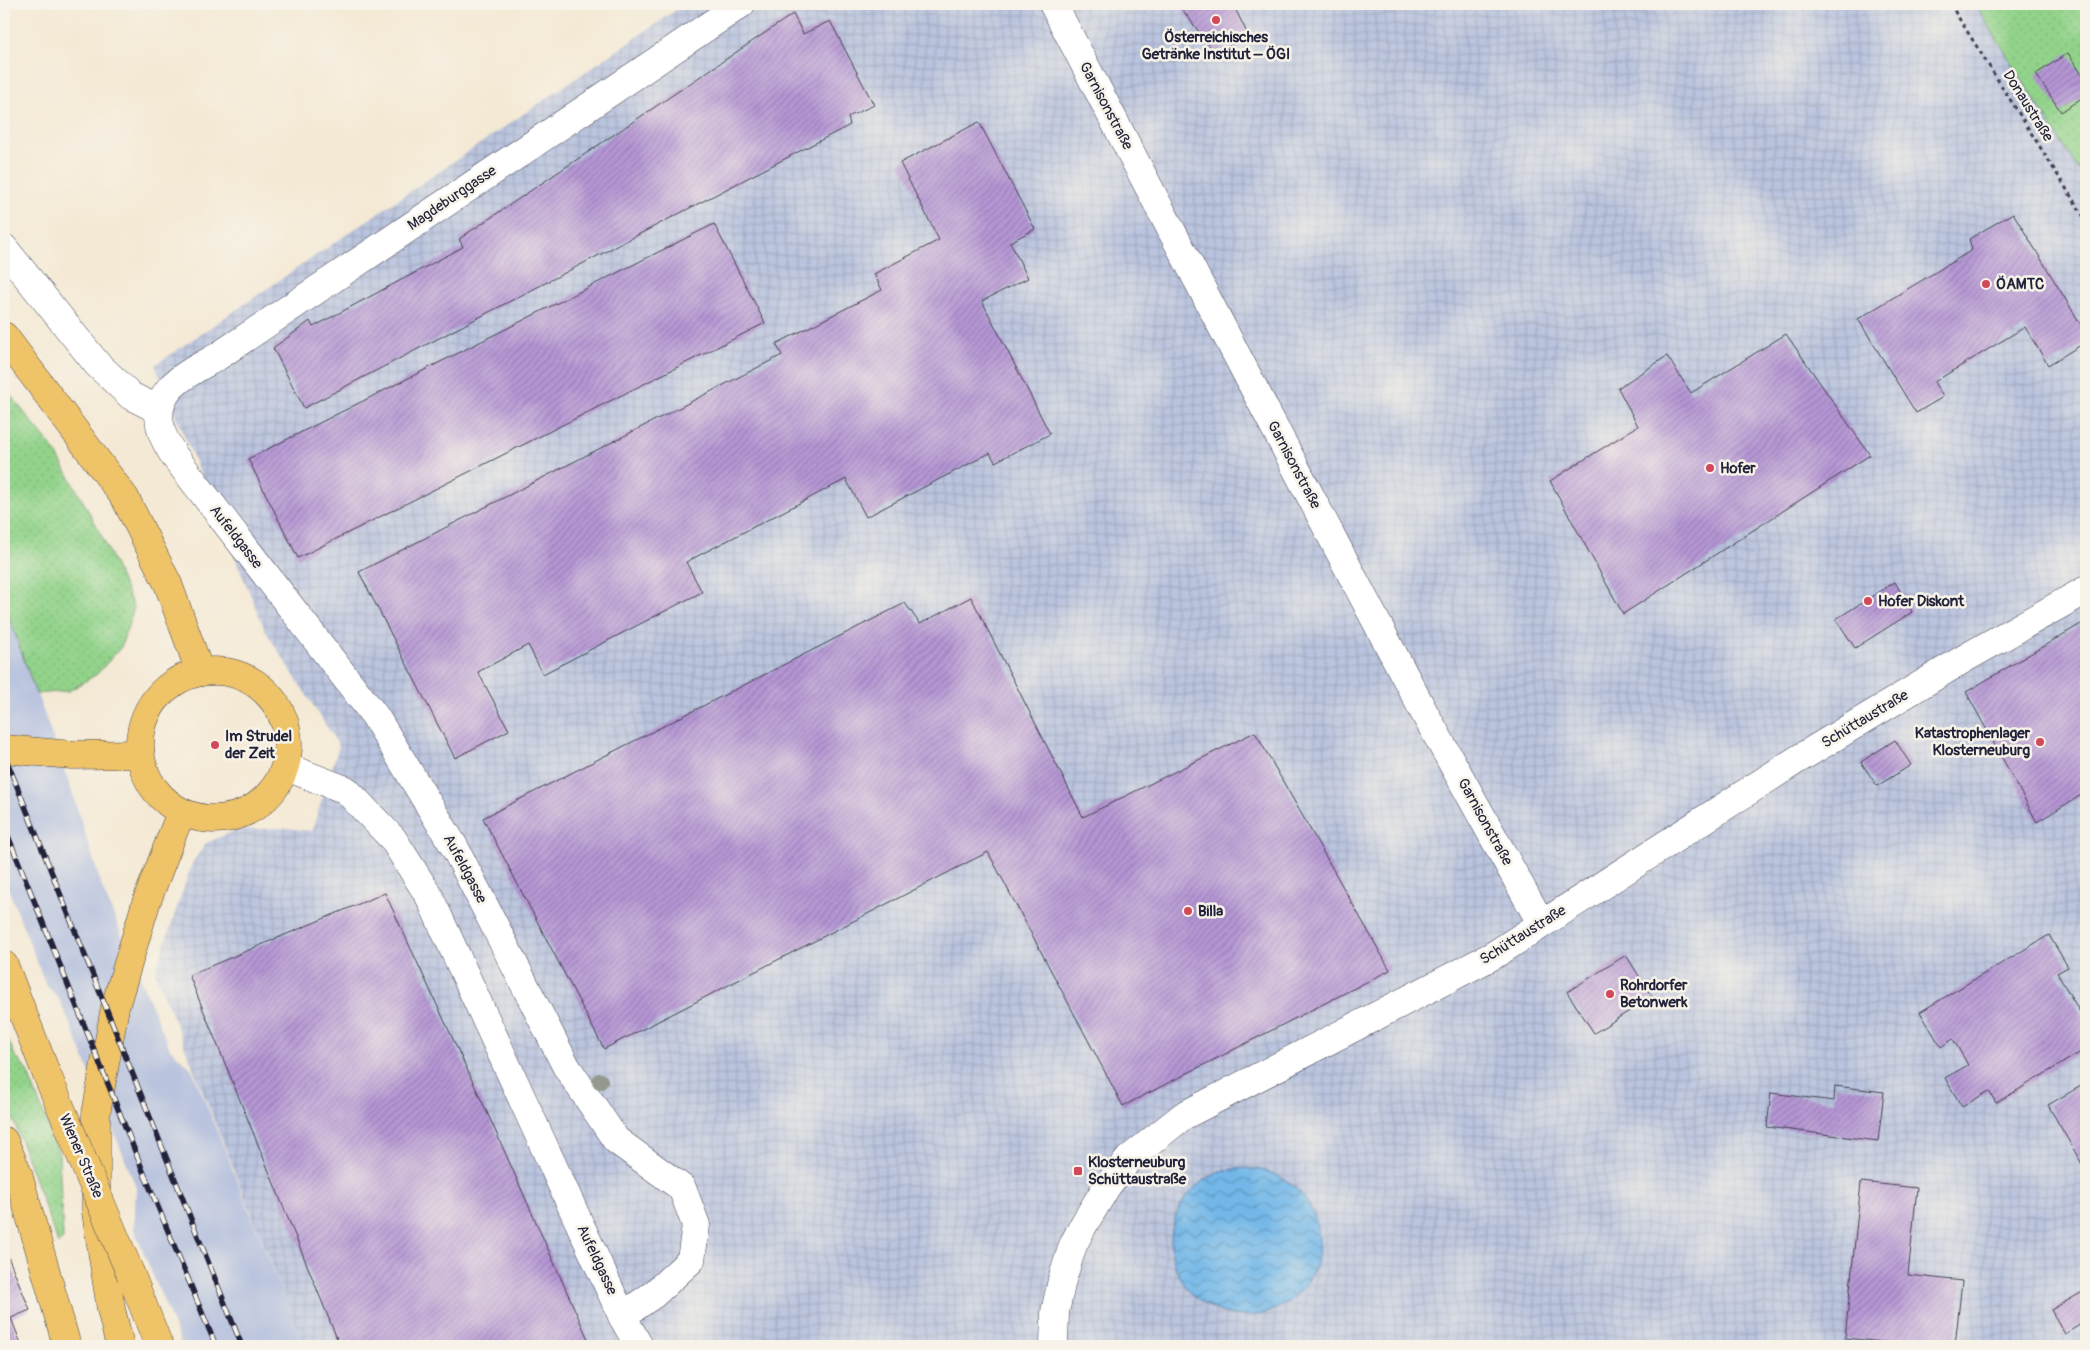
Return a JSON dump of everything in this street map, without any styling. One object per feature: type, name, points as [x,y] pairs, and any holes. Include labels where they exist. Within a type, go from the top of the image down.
[{"type":"main road","points":[[4,336],[125,498],[168,584],[200,672]]},
{"type":"main road","points":[[200,672],[225,672],[233,674],[249,680],[270,696],[283,717],[289,742],[286,767],[274,790],[255,807],[232,818],[206,819],[181,812],[161,798],[147,778],[140,754],[142,726],[154,701],[174,682],[200,672]]},
{"type":"main road","points":[[4,749],[72,756],[140,754]]},
{"type":"main road","points":[[120,1346],[111,1309],[96,1212],[96,1114],[115,1007],[146,903],[181,812]]},
{"type":"main road","name":"Wiener Straße","points":[[4,965],[45,1070],[160,1346]]},
{"type":"main road","points":[[4,1140],[18,1174],[67,1346]]},
{"type":"street","name":"Garnisonstraße","points":[[1053,4],[1425,714],[1541,923]]},
{"type":"street","name":"Magdeburggasse","points":[[162,402],[175,381],[233,346],[738,6]]},
{"type":"street","points":[[4,248],[97,364],[131,396],[162,402]]},
{"type":"street","name":"Aufeldgasse","points":[[162,402],[161,430],[175,457],[375,716],[455,848],[566,1066],[616,1140],[682,1188],[696,1225],[691,1260],[654,1294],[622,1316]]},
{"type":"street","name":"Schüttaustraße","points":[[1054,1346],[1055,1312],[1062,1280],[1073,1245],[1107,1186],[1129,1159],[1183,1116],[1486,959],[1541,923],[1610,882],[1795,761],[1967,657],[2086,590]]},
{"type":"street","name":"Aufeldgasse","points":[[286,767],[346,790],[393,839],[429,896],[622,1316],[639,1346]]},
{"type":"path","name":"Donaustraße","points":[[1950,4],[2086,220]]},
{"type":"shaded area","points":[[685,4],[1975,4],[2086,182],[2086,1346],[304,1346],[155,972],[192,863],[206,843],[237,830],[285,828],[312,831],[339,746],[265,630],[155,365]]},
{"type":"shaded area","points":[[4,602],[69,783],[103,890],[170,1049],[192,1069],[304,1346],[182,1346],[134,1229],[136,1187],[58,997],[46,985],[4,878]]},
{"type":"green space","points":[[1975,4],[2086,4],[2086,182]]},
{"type":"green space","points":[[4,387],[55,451],[99,530],[134,608],[121,647],[97,674],[69,691],[36,694],[4,602]]},
{"type":"green space","points":[[4,1028],[14,1054],[27,1071],[59,1154],[63,1239],[58,1244],[4,1094]]},
{"type":"water","points":[[1245,1168],[1259,1169],[1273,1174],[1286,1180],[1297,1190],[1307,1201],[1313,1214],[1318,1228],[1318,1256],[1313,1270],[1307,1283],[1297,1294],[1286,1304],[1273,1310],[1259,1315],[1245,1316],[1231,1315],[1217,1310],[1204,1304],[1193,1294],[1183,1283],[1177,1270],[1172,1256],[1171,1242],[1172,1228],[1177,1214],[1183,1201],[1193,1190],[1204,1180],[1217,1174],[1231,1169]]},
{"type":"building","name":"Österreichisches Getränke Institut – ÖGI","points":[[1178,4],[1233,4],[1249,37],[1215,53]]},
{"type":"building","points":[[793,14],[803,34],[830,21],[874,105],[848,117],[850,125],[304,408],[273,348],[310,321],[313,327],[463,247],[459,239]]},
{"type":"building","points":[[2068,53],[2086,81],[2086,95],[2061,112],[2036,74]]},
{"type":"building","points":[[979,122],[1035,229],[1010,242],[1028,278],[982,301],[1050,434],[995,462],[990,453],[866,517],[846,479],[686,562],[702,592],[543,674],[528,645],[478,672],[509,730],[455,758],[359,572],[782,355],[776,344],[882,290],[874,274],[939,240],[900,163]]},
{"type":"building","name":"ÖAMTC","points":[[2013,213],[2086,333],[2086,342],[2048,365],[2025,327],[1934,382],[1943,397],[1916,413],[1858,319],[1972,250],[1969,239]]},
{"type":"building","points":[[714,224],[765,323],[298,558],[248,459]]},
{"type":"building","name":"Hofer","points":[[1786,334],[1870,455],[1623,614],[1550,481],[1638,426],[1618,388],[1667,356],[1691,393]]},
{"type":"building","points":[[1895,582],[1912,612],[1855,648],[1836,619]]},
{"type":"building","points":[[971,597],[1083,817],[1255,732],[1390,970],[1123,1106],[988,852],[604,1049],[483,818],[905,603],[920,624]]},
{"type":"building","name":"Katastrophenlager Klosterneuburg","points":[[2086,621],[2086,792],[2037,822],[1966,692]]},
{"type":"building","points":[[1895,740],[1911,765],[1877,786],[1861,762]]},
{"type":"building","points":[[385,893],[491,1121],[591,1346],[340,1346],[189,975]]},
{"type":"building","points":[[2049,935],[2068,967],[2057,973],[2086,1022],[2086,1049],[1996,1103],[1989,1091],[1962,1107],[1945,1078],[1968,1065],[1953,1039],[1941,1047],[1920,1012]]},
{"type":"building","name":"Rohrdorfer Betonwerk","points":[[1626,955],[1652,997],[1594,1033],[1567,992]]},
{"type":"building","points":[[2086,1083],[2086,1171],[2048,1105]]},
{"type":"building","points":[[1835,1086],[1884,1092],[1878,1141],[1767,1127],[1771,1093],[1834,1101]]},
{"type":"building","points":[[1861,1182],[1917,1188],[1908,1275],[1962,1281],[1955,1346],[1921,1346],[1845,1338]]},
{"type":"building","points":[[4,1247],[30,1310],[11,1318],[22,1346],[4,1346]]},
{"type":"building","points":[[2086,1290],[2086,1321],[2065,1334],[2051,1310]]},
{"type":"railway","points":[[4,754],[242,1346]]},
{"type":"railway","points":[[4,826],[143,1171],[216,1346]]},
{"type":"place","name":"Österreichisches Getränke Institut – ÖGI","points":[[1216,20]]},
{"type":"place","name":"ÖAMTC","points":[[1986,284]]},
{"type":"place","name":"Hofer","points":[[1710,468]]},
{"type":"place","name":"Hofer Diskont","points":[[1868,601]]},
{"type":"place","name":"Katastrophenlager Klosterneuburg","points":[[2040,742]]},
{"type":"place","name":"Im Strudel der Zeit","points":[[215,745]]},
{"type":"place","name":"Billa","points":[[1188,911]]},
{"type":"place","name":"Rohrdorfer Betonwerk","points":[[1610,994]]},
{"type":"place","name":"Klosterneuburg Schüttaustraße","points":[[1078,1171]]}]
